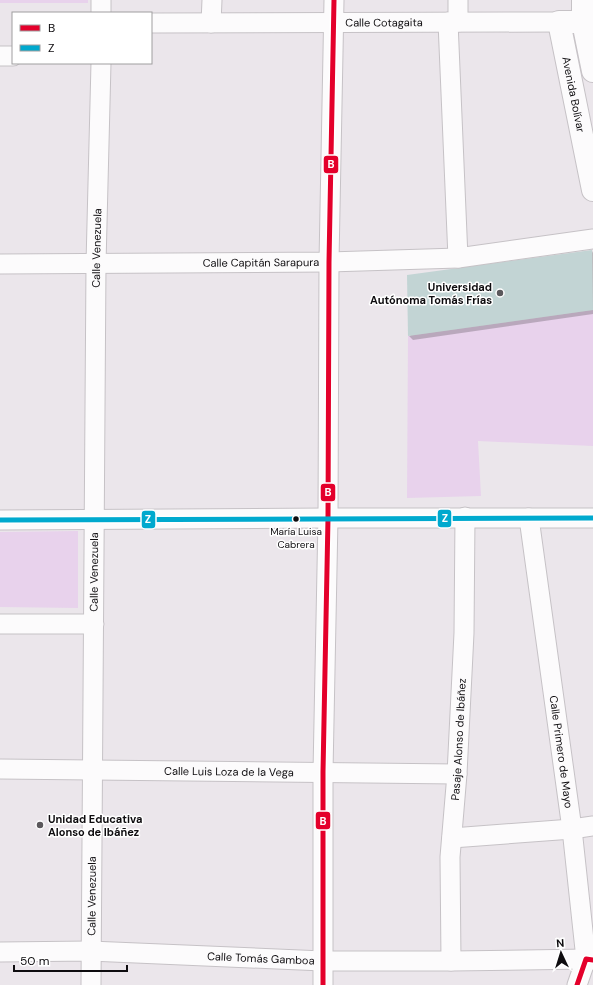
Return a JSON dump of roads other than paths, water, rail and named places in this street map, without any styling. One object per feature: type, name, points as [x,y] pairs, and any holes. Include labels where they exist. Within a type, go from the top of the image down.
[{"type":"main road","name":"Avenida Bolívar","points":[[583,0],[588,22],[593,71]]},
{"type":"main road","name":"Avenida Bolívar","points":[[559,22],[593,190]]},
{"type":"main road","name":"Calle Cotagaita","points":[[559,22],[588,22]]},
{"type":"street","points":[[101,0],[101,12]]},
{"type":"street","points":[[212,0],[212,23]]},
{"type":"street","points":[[323,985],[323,772],[328,518],[329,262],[334,0]]},
{"type":"street","points":[[458,0],[453,22],[458,258]]},
{"type":"street","name":"Calle Cotagaita","points":[[152,23],[559,22]]},
{"type":"street","points":[[0,56],[12,56]]},
{"type":"street","name":"Calle Venezuela","points":[[91,985],[90,951],[95,520],[96,264],[101,64]]},
{"type":"street","name":"Calle Capitán Sarapura","points":[[0,264],[329,262],[458,258],[593,239]]},
{"type":"street","name":"Pasaje Alonso de Ibáñez","points":[[451,961],[450,858],[457,774],[464,633],[465,518]]},
{"type":"street","name":"Calle Primero de Mayo","points":[[529,518],[589,959],[577,985]]},
{"type":"street","points":[[0,520],[593,518]]},
{"type":"street","points":[[0,624],[94,624]]},
{"type":"street","name":"Calle Luis Loza de la Vega","points":[[0,769],[457,774]]},
{"type":"street","points":[[452,838],[572,829],[593,826]]},
{"type":"street","name":"Calle Tomás Gamboa","points":[[0,952],[90,951],[323,961],[589,959]]},
{"type":"place","name":"Universidad Autónoma Tomás Frías","points":[[500,293]]},
{"type":"place","name":"María Luisa Cabrera","points":[[296,519]]},
{"type":"place","name":"Unidad Educativa Alonso de Ibáñez","points":[[40,825]]}]
